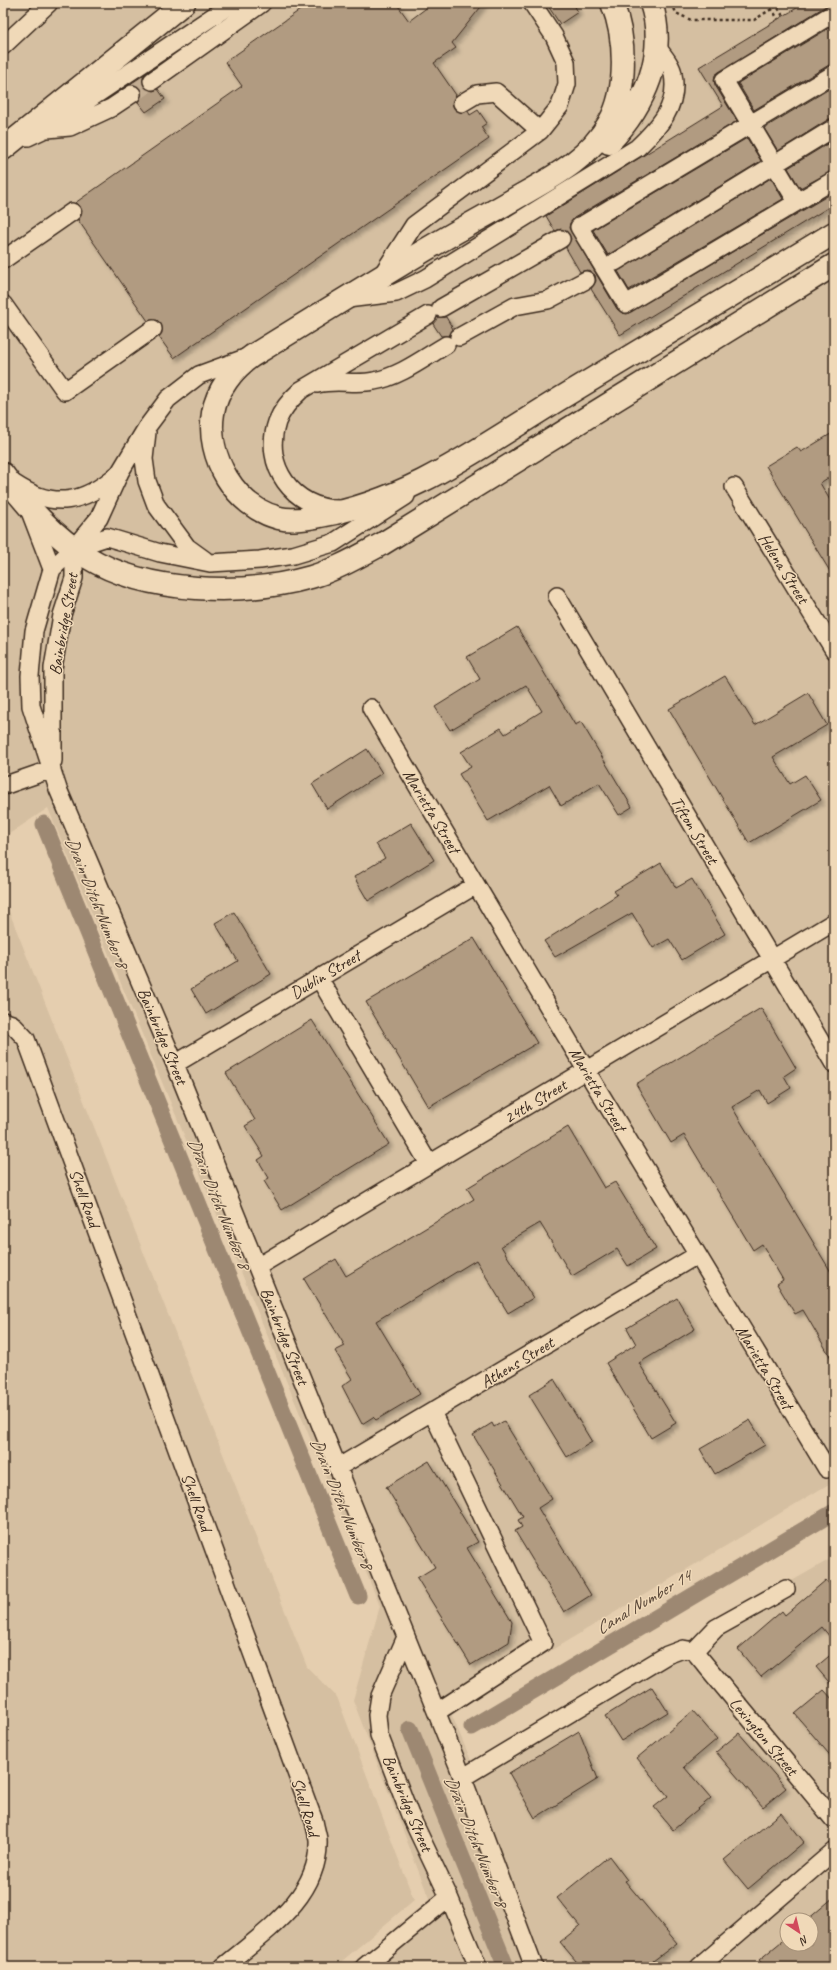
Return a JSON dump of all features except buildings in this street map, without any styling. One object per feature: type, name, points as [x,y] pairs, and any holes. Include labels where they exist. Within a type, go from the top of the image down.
[{"type":"main road","points":[[46,121],[167,3]]},
{"type":"main road","points":[[3,150],[46,121],[184,3]]},
{"type":"main road","points":[[612,3],[617,14],[623,50],[619,98],[610,123],[594,145],[584,155],[529,190],[381,277],[252,356],[234,371],[227,380],[213,411],[212,426],[214,442],[217,458],[225,475],[246,502],[279,518],[295,520],[318,517],[391,495],[438,474],[834,233]]},
{"type":"main road","points":[[529,190],[580,163],[607,144],[619,133],[632,114],[648,86],[657,47],[655,18],[651,3]]},
{"type":"main road","points":[[4,476],[26,503],[56,533],[74,548],[92,560],[115,571],[149,581],[179,586],[224,589],[256,588],[292,582],[330,571],[382,544],[834,265]]},
{"type":"street","points":[[3,46],[49,3]]},
{"type":"street","points":[[46,121],[233,3]]},
{"type":"street","points":[[152,81],[262,3]]},
{"type":"street","points":[[381,277],[414,225],[540,131],[560,106],[567,84],[566,62],[554,36],[532,3]]},
{"type":"street","points":[[797,202],[724,80],[834,13]]},
{"type":"street","points":[[343,300],[396,293],[425,279],[637,148],[657,129],[674,99],[673,72],[657,47]]},
{"type":"street","points":[[834,74],[580,227],[626,304],[834,180]]},
{"type":"street","points":[[462,104],[477,94],[496,92],[540,131]]},
{"type":"street","points":[[46,121],[70,127],[111,108],[132,94]]},
{"type":"street","points":[[616,262],[834,128]]},
{"type":"street","points":[[3,260],[72,212]]},
{"type":"street","points":[[347,508],[328,509],[315,506],[303,500],[283,479],[277,466],[273,436],[277,422],[291,399],[306,387],[561,239]]},
{"type":"street","points":[[306,387],[332,381],[364,382],[384,378],[515,306],[548,300],[586,280]]},
{"type":"street","points":[[6,307],[65,391],[153,329]]},
{"type":"street","points":[[74,548],[99,518],[120,472],[147,427],[168,399],[199,375],[219,366],[252,356]]},
{"type":"street","points":[[147,427],[144,459],[147,481],[156,505],[187,547],[210,563]]},
{"type":"street","points":[[4,476],[37,497],[60,501],[74,499],[93,492],[105,485],[120,472]]},
{"type":"street","points":[[74,548],[107,537],[160,553],[210,563],[260,560],[293,555],[333,543],[372,519],[438,474]]},
{"type":"street","name":"Helena Street","points":[[734,487],[834,650]]},
{"type":"street","points":[[26,503],[52,569]]},
{"type":"street","name":"Bainbridge Street","points":[[74,548],[52,569],[34,631],[31,666],[31,706],[39,735],[58,789],[175,1064],[406,1637],[462,1778],[534,1967]]},
{"type":"street","name":"Bainbridge Street","points":[[52,769],[53,668],[62,615],[74,578],[74,548]]},
{"type":"street","name":"Tifton Street","points":[[557,596],[834,1064]]},
{"type":"street","points":[[31,666],[53,668]]},
{"type":"street","name":"Marietta Street","points":[[371,708],[586,1070],[827,1469]]},
{"type":"street","points":[[3,786],[52,769]]},
{"type":"street","name":"Dublin Street","points":[[175,1064],[476,884]]},
{"type":"street","name":"24th Street","points":[[257,1267],[834,922]]},
{"type":"street","points":[[319,978],[429,1164]]},
{"type":"street","name":"Shell Road","points":[[3,1021],[12,1024],[26,1040],[314,1821],[318,1840],[316,1858],[310,1879],[292,1908],[223,1967]]},
{"type":"street","name":"Athens Street","points":[[337,1468],[697,1255]]},
{"type":"street","points":[[432,1412],[543,1643],[436,1712]]},
{"type":"street","points":[[462,1778],[668,1655],[683,1649],[694,1651],[716,1628],[786,1589]]},
{"type":"street","name":"Bainbridge Street","points":[[406,1637],[380,1696],[377,1715],[379,1734],[410,1815],[450,1897],[478,1967]]},
{"type":"street","name":"Lexington Street","points":[[694,1651],[834,1820]]},
{"type":"street","points":[[699,1967],[834,1852]]},
{"type":"street","points":[[364,1967],[450,1897]]},
{"type":"path","points":[[672,3],[676,14],[691,20],[754,20],[776,4],[781,3]]},
{"type":"path","points":[[768,3],[778,19]]},
{"type":"path","points":[[776,4],[783,16]]},
{"type":"shaded area","points":[[3,3],[834,3],[834,1481],[450,1711],[472,1763],[834,1557],[834,1967],[380,1967],[377,1963],[435,1914],[353,1700],[380,1606],[48,808],[3,838]]},
{"type":"shaded area","points":[[3,896],[307,1667],[337,1697],[414,1900],[335,1967],[3,1967]]},
{"type":"waterway","name":"Drain Ditch Number 8","points":[[44,824],[358,1596]]},
{"type":"waterway","name":"Canal Number 14","points":[[472,1727],[834,1512]]},
{"type":"waterway","name":"Drain Ditch Number 8","points":[[410,1729],[506,1967]]},
{"type":"tunnel","points":[[132,94],[152,81]]}]
